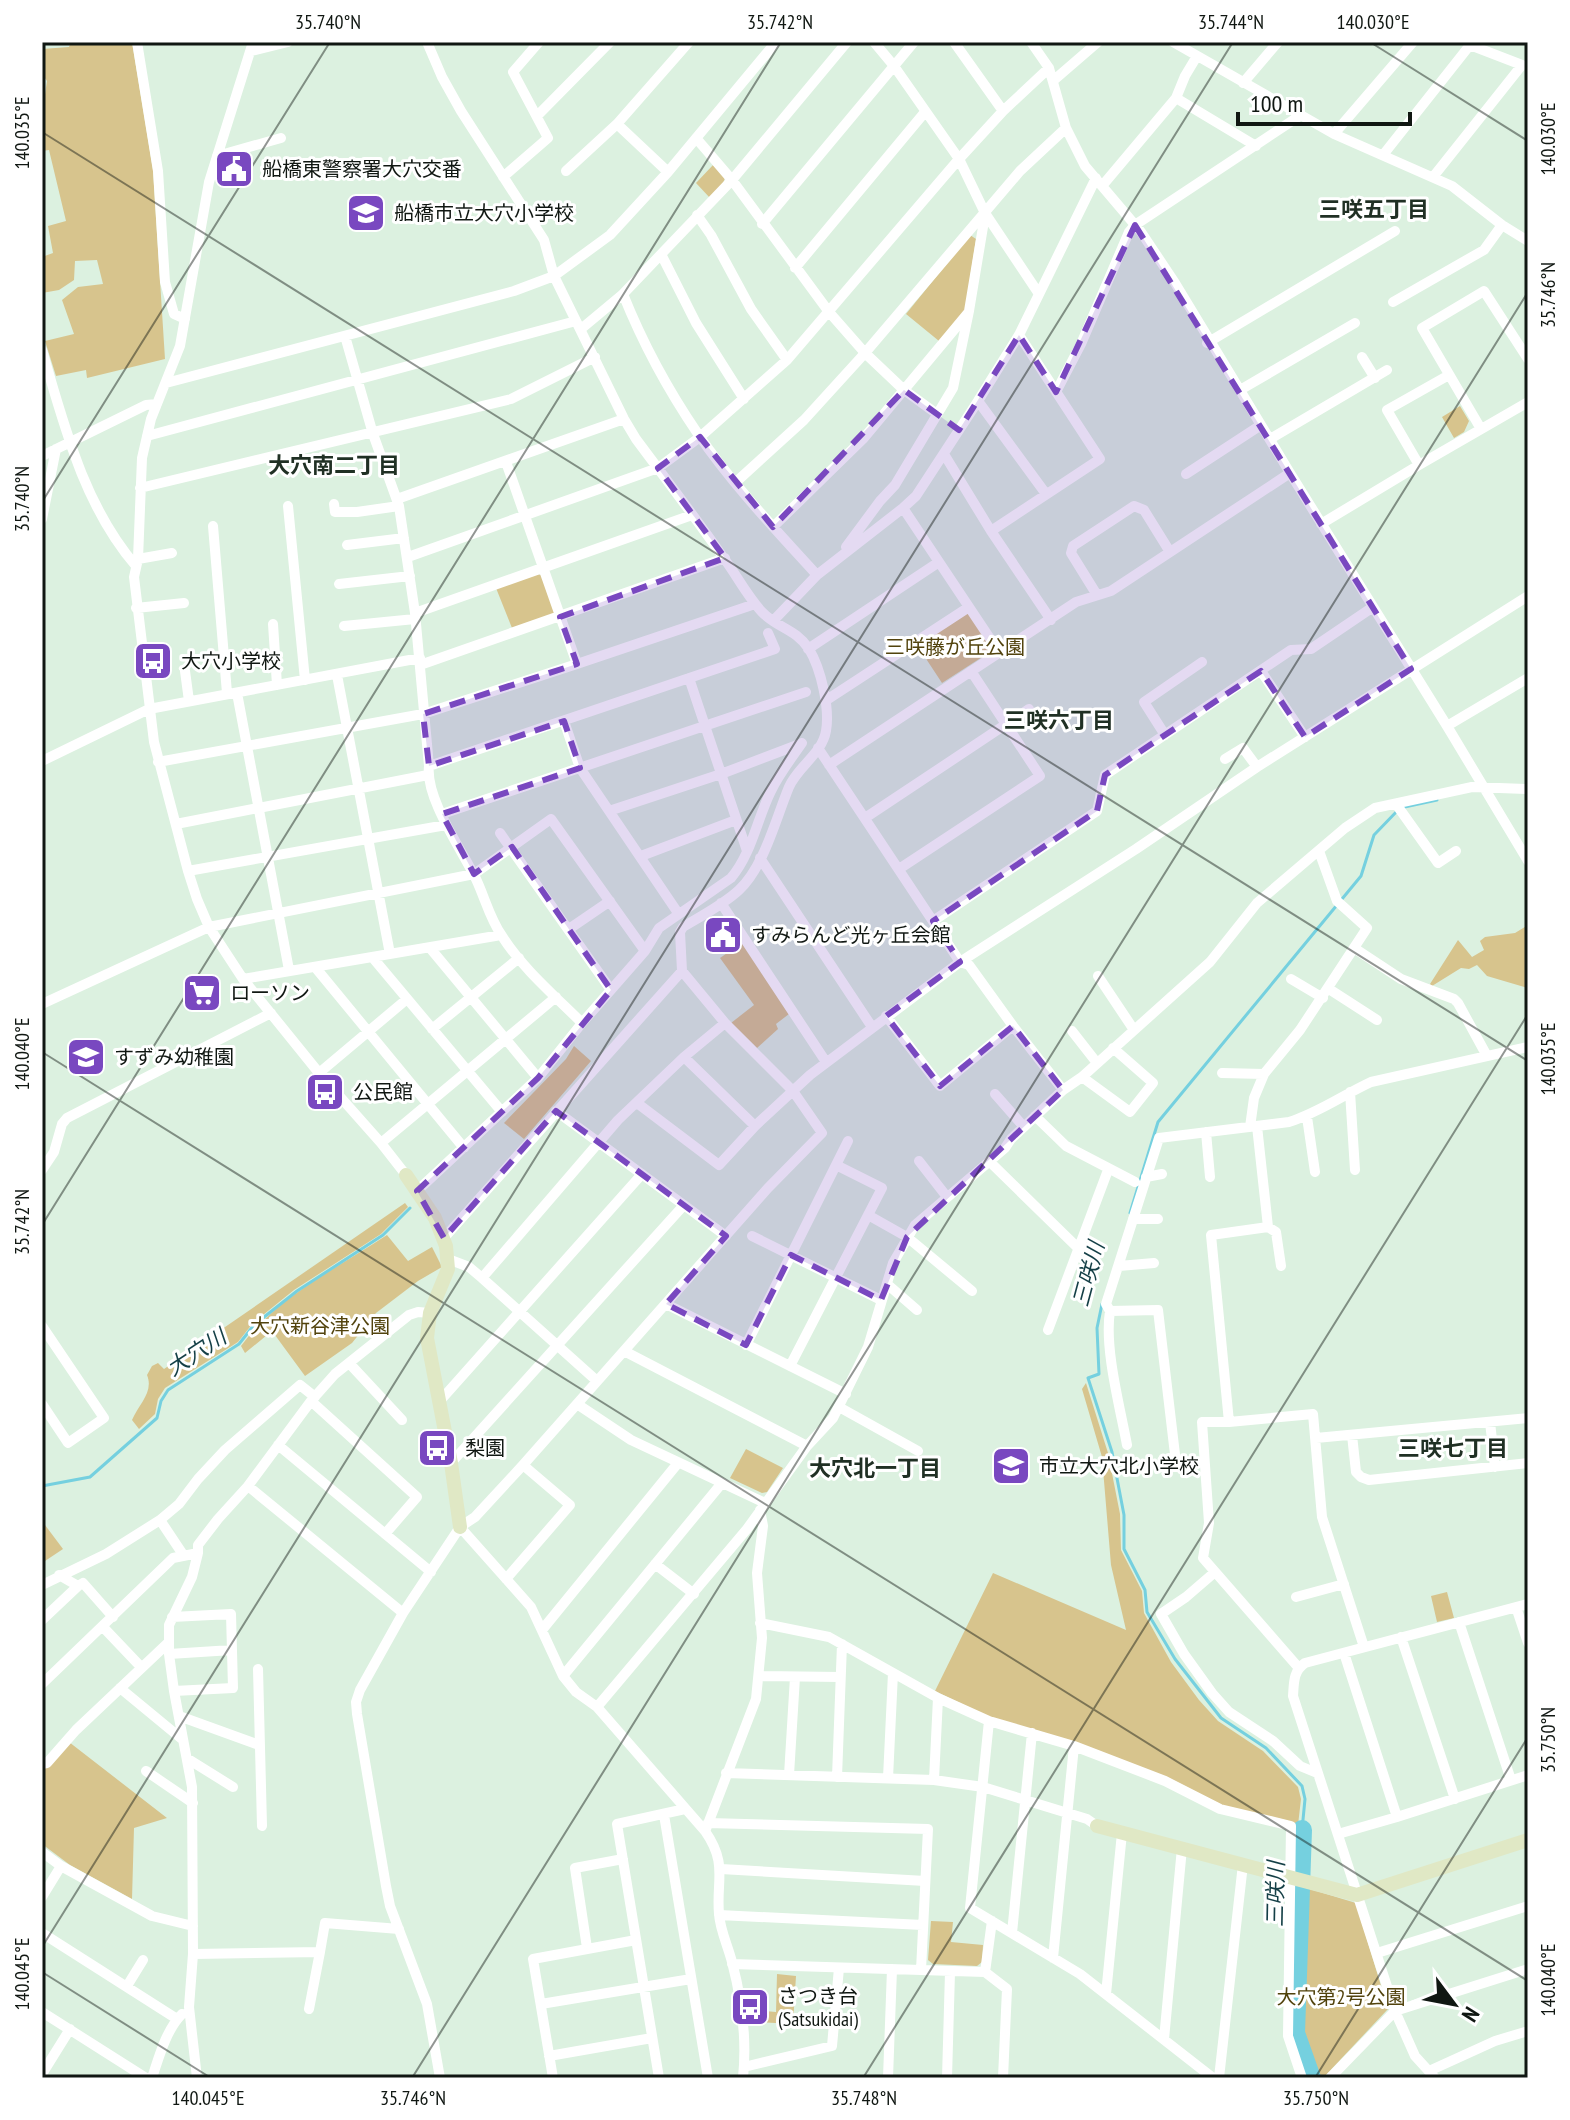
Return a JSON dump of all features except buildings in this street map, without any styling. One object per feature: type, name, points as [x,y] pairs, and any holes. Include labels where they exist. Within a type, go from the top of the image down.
[{"type":"street","points":[[137,42],[158,171],[165,282],[174,314],[185,319]]},
{"type":"street","points":[[288,42],[252,46],[209,182],[180,346],[157,404],[142,458],[134,577],[136,608],[158,762],[188,871],[209,927],[243,979],[381,1143],[435,1218],[444,1238],[448,1269],[430,1313],[427,1338],[460,1527],[531,1607],[563,1676],[576,1692],[597,1707],[685,1809],[707,1827],[721,1869],[719,1915],[744,2026],[744,2072],[832,2046],[839,1968]]},
{"type":"street","points":[[427,42],[461,111],[544,240],[554,276],[624,419],[755,604],[773,621],[800,637],[815,661],[821,678],[827,716],[822,743],[791,783],[748,879],[738,891],[680,932],[682,971],[725,1023],[793,1091],[822,1133],[768,1188],[523,1465],[475,1517],[460,1527],[403,1613],[371,1668],[356,1702],[386,1886],[427,2004],[440,2078]]},
{"type":"street","points":[[503,177],[548,138],[513,72],[539,42]]},
{"type":"street","points":[[537,116],[610,42]]},
{"type":"street","points":[[566,171],[617,124],[689,42]]},
{"type":"street","points":[[166,383],[514,291],[554,276],[610,235],[668,172],[776,42]]},
{"type":"street","points":[[147,436],[579,325],[623,294],[662,256],[732,180],[847,42]]},
{"type":"street","points":[[874,42],[959,159],[985,213],[1039,294]]},
{"type":"street","points":[[762,224],[914,42]]},
{"type":"street","points":[[954,42],[1003,111]]},
{"type":"street","points":[[1031,42],[1049,68],[1066,128],[1085,166],[1135,225],[1175,283],[1528,861]]},
{"type":"street","points":[[1054,80],[1098,42]]},
{"type":"street","points":[[1173,42],[1334,134],[1452,186],[1528,241]]},
{"type":"street","points":[[1243,83],[1278,42]]},
{"type":"street","points":[[1334,134],[1413,42]]},
{"type":"street","points":[[1383,155],[1470,45],[1522,65],[1433,177]]},
{"type":"street","points":[[773,621],[817,575],[916,496],[1019,335],[1099,182],[1176,98],[1197,56]]},
{"type":"street","points":[[408,557],[658,468],[700,437],[787,360],[959,159],[1003,111],[1049,68]]},
{"type":"street","points":[[1176,98],[1256,146]]},
{"type":"street","points":[[795,268],[925,112]]},
{"type":"street","points":[[1056,392],[1081,344],[1129,232],[1135,225],[1301,115]]},
{"type":"street","points":[[617,124],[668,172]]},
{"type":"street","points":[[736,482],[804,420],[1020,171],[1066,128]]},
{"type":"street","points":[[217,156],[281,138]]},
{"type":"street","points":[[696,138],[732,180],[829,312],[865,353],[904,390],[937,414]]},
{"type":"street","points":[[838,557],[895,485],[953,388],[985,213]]},
{"type":"street","points":[[697,215],[751,309],[787,360]]},
{"type":"street","points":[[1393,302],[1484,250],[1502,225]]},
{"type":"street","points":[[1209,342],[1395,231]]},
{"type":"street","points":[[662,256],[696,323],[744,399]]},
{"type":"street","points":[[1481,429],[1422,328],[1484,291],[1528,359]]},
{"type":"street","points":[[623,294],[655,364],[700,437],[773,527],[817,575]]},
{"type":"street","points":[[773,527],[863,439],[969,311]]},
{"type":"street","points":[[1240,390],[1355,323]]},
{"type":"street","points":[[991,531],[1100,459],[1019,335]]},
{"type":"street","points":[[345,336],[373,434],[398,503],[415,616],[428,771],[444,820],[474,874],[501,935],[582,1023]]},
{"type":"street","points":[[42,350],[69,441],[87,488],[123,551],[137,562]]},
{"type":"street","points":[[140,488],[511,399],[595,357]]},
{"type":"street","points":[[1362,357],[1375,378]]},
{"type":"street","points":[[1270,439],[1387,370]]},
{"type":"street","points":[[1419,465],[1387,410],[1449,375]]},
{"type":"street","points":[[978,401],[1046,494]]},
{"type":"street","points":[[1321,524],[1528,402]]},
{"type":"street","points":[[42,456],[146,405],[157,404]]},
{"type":"street","points":[[334,504],[335,512],[357,512],[398,503],[624,419]]},
{"type":"street","points":[[1186,474],[1261,425]]},
{"type":"street","points":[[42,519],[56,449]]},
{"type":"street","points":[[944,454],[1051,620]]},
{"type":"street","points":[[506,462],[577,664]]},
{"type":"street","points":[[829,765],[1076,602],[1111,591],[1290,473]]},
{"type":"street","points":[[887,493],[939,562],[999,652]]},
{"type":"street","points":[[288,506],[305,680]]},
{"type":"street","points":[[1097,595],[1071,553],[1073,546],[1134,506],[1144,510],[1170,552]]},
{"type":"street","points":[[344,626],[415,616],[692,515]]},
{"type":"street","points":[[213,526],[232,693],[247,745],[289,970]]},
{"type":"street","points":[[347,545],[404,538]]},
{"type":"street","points":[[137,562],[172,553]]},
{"type":"street","points":[[42,761],[149,709],[420,661],[560,617],[725,558]]},
{"type":"street","points":[[808,649],[939,562]]},
{"type":"street","points":[[339,584],[410,576]]},
{"type":"street","points":[[637,1103],[719,1165],[755,1126],[826,1062],[960,962],[1257,767],[1528,596]]},
{"type":"street","points":[[136,608],[184,603]]},
{"type":"street","points":[[158,762],[423,714],[755,604]]},
{"type":"street","points":[[825,701],[969,607]]},
{"type":"street","points":[[933,921],[1097,811],[1105,775],[1291,650],[1311,649],[1373,607]]},
{"type":"street","points":[[273,624],[277,685]]},
{"type":"street","points":[[176,824],[359,788],[428,771],[775,649],[768,633]]},
{"type":"street","points":[[1165,735],[1144,702],[1202,662]]},
{"type":"street","points":[[185,671],[189,701]]},
{"type":"street","points":[[899,869],[1040,776],[971,671]]},
{"type":"street","points":[[1261,671],[1305,737]]},
{"type":"street","points":[[337,675],[390,954]]},
{"type":"street","points":[[689,678],[747,851]]},
{"type":"street","points":[[1447,726],[1528,678]]},
{"type":"street","points":[[188,871],[368,839],[444,820],[580,768],[806,692]]},
{"type":"street","points":[[865,818],[1029,709]]},
{"type":"street","points":[[564,721],[580,768],[678,913]]},
{"type":"street","points":[[417,1191],[538,1078],[645,951],[659,928],[738,870],[770,792],[802,743],[609,811]]},
{"type":"street","points":[[818,748],[960,962],[969,965],[1063,1090]]},
{"type":"street","points":[[1225,759],[1243,748],[1257,767]]},
{"type":"street","points":[[597,1707],[694,1594],[807,1446],[833,1418],[868,1347],[893,1263],[915,1225],[990,1162],[1063,1090],[1082,1077],[1210,962],[1257,903],[1345,828],[1375,808],[1472,787],[1528,789]]},
{"type":"street","points":[[1396,804],[1438,863],[1456,851]]},
{"type":"street","points":[[42,1004],[209,927],[474,874],[551,819],[645,951]]},
{"type":"street","points":[[641,856],[736,820]]},
{"type":"street","points":[[500,833],[611,990]]},
{"type":"street","points":[[1268,1227],[1253,1127],[1254,1098],[1264,1074],[1300,1030],[1367,928],[1337,901],[1319,851]]},
{"type":"street","points":[[760,858],[872,1027]]},
{"type":"street","points":[[569,929],[610,901]]},
{"type":"street","points":[[721,903],[826,1062]]},
{"type":"street","points":[[243,979],[501,935]]},
{"type":"street","points":[[430,948],[538,1078]]},
{"type":"street","points":[[1354,948],[1401,979],[1454,999],[1487,1056]]},
{"type":"street","points":[[373,958],[502,1112]]},
{"type":"street","points":[[432,1029],[519,958]]},
{"type":"street","points":[[315,967],[464,1148]]},
{"type":"street","points":[[444,1238],[682,971]]},
{"type":"street","points":[[1098,976],[1134,1030]]},
{"type":"street","points":[[1291,979],[1326,993],[1377,1020]]},
{"type":"street","points":[[381,1143],[556,997]]},
{"type":"street","points":[[319,1073],[407,999]]},
{"type":"street","points":[[42,1170],[54,1152],[62,1124],[67,1118],[271,1013]]},
{"type":"street","points":[[886,1016],[940,1086],[1013,1026]]},
{"type":"street","points":[[482,1278],[618,1120],[725,1023]]},
{"type":"street","points":[[1072,1031],[1097,1063]]},
{"type":"street","points":[[1127,1445],[1113,1371],[1110,1311],[1106,1304],[1133,1219],[1141,1182],[1159,1138],[1289,1122],[1307,1117],[1371,1082],[1528,1047]]},
{"type":"street","points":[[1082,1077],[1130,1112],[1153,1083],[1113,1048]]},
{"type":"street","points":[[684,1057],[755,1126]]},
{"type":"street","points":[[1222,1073],[1264,1074]]},
{"type":"street","points":[[1350,1092],[1355,1170]]},
{"type":"street","points":[[995,1094],[1024,1127]]},
{"type":"street","points":[[556,1111],[726,1236]]},
{"type":"street","points":[[1035,1116],[1066,1146],[1108,1170],[1141,1182],[1162,1174]]},
{"type":"street","points":[[1307,1117],[1315,1172]]},
{"type":"street","points":[[1206,1132],[1210,1177]]},
{"type":"street","points":[[746,1345],[848,1141]]},
{"type":"street","points":[[919,1161],[947,1197]]},
{"type":"street","points":[[990,1162],[1079,1249]]},
{"type":"street","points":[[790,1366],[882,1188],[836,1165]]},
{"type":"street","points":[[1048,1330],[1108,1170]]},
{"type":"street","points":[[439,1402],[642,1174]]},
{"type":"street","points":[[451,1463],[684,1205]]},
{"type":"street","points":[[868,1215],[907,1237],[972,1291]]},
{"type":"street","points":[[1133,1219],[1158,1219]]},
{"type":"street","points":[[1229,1422],[1211,1235],[1268,1227],[1276,1232],[1281,1266]]},
{"type":"street","points":[[752,1236],[881,1300]]},
{"type":"street","points":[[448,1259],[469,1267],[597,1381]]},
{"type":"street","points":[[1119,1266],[1154,1263]]},
{"type":"street","points":[[887,1284],[917,1310]]},
{"type":"street","points":[[666,1304],[846,1394]]},
{"type":"street","points":[[1110,1311],[1158,1310],[1176,1463]]},
{"type":"street","points":[[197,2078],[189,2007],[193,1954],[193,1803],[169,1654],[169,1625],[192,1577],[198,1545],[248,1486],[313,1399],[335,1374],[409,1315],[430,1313]]},
{"type":"street","points":[[42,1326],[104,1418],[68,1443],[42,1404]]},
{"type":"street","points":[[624,1351],[807,1446]]},
{"type":"street","points":[[349,1363],[402,1420]]},
{"type":"street","points":[[42,1585],[106,1554],[160,1520],[179,1504],[225,1450],[300,1385],[417,1497],[385,1534]]},
{"type":"street","points":[[577,1404],[631,1440],[763,1506]]},
{"type":"street","points":[[839,1407],[918,1451]]},
{"type":"street","points":[[1298,1667],[1203,1558],[1209,1523],[1202,1422],[1313,1414],[1322,1517],[1364,1647]]},
{"type":"street","points":[[1316,1438],[1528,1418]]},
{"type":"street","points":[[1490,1422],[1495,1467]]},
{"type":"street","points":[[1352,1435],[1356,1472],[1369,1480],[1528,1463]]},
{"type":"street","points":[[278,1445],[431,1572]]},
{"type":"street","points":[[542,1630],[678,1463]]},
{"type":"street","points":[[506,1579],[570,1505],[523,1465]]},
{"type":"street","points":[[563,1676],[722,1483]]},
{"type":"street","points":[[248,1486],[403,1613]]},
{"type":"street","points":[[707,1827],[756,1699],[762,1638],[757,1573],[763,1506]]},
{"type":"street","points":[[160,1520],[184,1556]]},
{"type":"street","points":[[42,1684],[173,1558],[198,1553]]},
{"type":"street","points":[[655,1564],[694,1594]]},
{"type":"street","points":[[1215,1572],[1161,1614],[1184,1654],[1229,1712],[1273,1741],[1300,1766],[1317,1773]]},
{"type":"street","points":[[59,1575],[78,1586]]},
{"type":"street","points":[[42,1620],[83,1583],[113,1617]]},
{"type":"street","points":[[1296,1597],[1344,1584]]},
{"type":"street","points":[[1528,1604],[1305,1663],[1295,1673],[1293,1696],[1395,2011],[1415,2056],[1432,2075],[1495,2041],[1528,2031]]},
{"type":"street","points":[[1516,1607],[1528,1643]]},
{"type":"street","points":[[172,1617],[231,1614],[232,1650],[233,1688],[174,1691]]},
{"type":"street","points":[[1459,1622],[1511,1780]]},
{"type":"street","points":[[760,1623],[829,1637],[938,1698],[989,1721],[1074,1746],[1165,1781],[1220,1809],[1291,1826],[1297,1879],[1288,2036],[1302,2078]]},
{"type":"street","points":[[103,1627],[141,1667]]},
{"type":"street","points":[[1401,1637],[1455,1799]]},
{"type":"street","points":[[42,1764],[47,1763],[76,1730],[169,1642]]},
{"type":"street","points":[[837,1777],[842,1644]]},
{"type":"street","points":[[169,1654],[232,1650]]},
{"type":"street","points":[[1344,1653],[1397,1817]]},
{"type":"street","points":[[258,1669],[262,1826]]},
{"type":"street","points":[[888,1778],[893,1673]]},
{"type":"street","points":[[760,1676],[840,1677]]},
{"type":"street","points":[[789,1775],[795,1677]]},
{"type":"street","points":[[120,1688],[183,1740]]},
{"type":"street","points":[[934,1780],[938,1698]]},
{"type":"street","points":[[179,1716],[259,1745]]},
{"type":"street","points":[[989,1721],[970,1908],[1080,1974],[1216,2078],[1243,1864]]},
{"type":"street","points":[[1012,1933],[1032,1733]]},
{"type":"street","points":[[1053,1958],[1074,1746]]},
{"type":"street","points":[[188,1759],[233,1787]]},
{"type":"street","points":[[146,1771],[193,1803]]},
{"type":"street","points":[[726,1773],[934,1780],[983,1787],[1087,1819],[1097,1826],[1357,1895],[1528,1840]]},
{"type":"street","points":[[1338,1834],[1528,1775]]},
{"type":"street","points":[[659,2078],[617,1824],[685,1809]]},
{"type":"street","points":[[664,1815],[707,2078]]},
{"type":"street","points":[[707,1827],[928,1829],[921,1970]]},
{"type":"street","points":[[1106,1994],[1122,1833]]},
{"type":"street","points":[[1164,2039],[1182,1848]]},
{"type":"street","points":[[42,1852],[61,1866],[152,1916],[193,1926]]},
{"type":"street","points":[[587,1948],[575,1868],[623,1859]]},
{"type":"street","points":[[42,1897],[61,1866]]},
{"type":"street","points":[[721,1869],[925,1881]]},
{"type":"street","points":[[1377,1953],[1528,1906]]},
{"type":"street","points":[[719,1915],[923,1925]]},
{"type":"street","points":[[985,1972],[992,1921]]},
{"type":"street","points":[[309,2009],[325,1923],[399,1929]]},
{"type":"street","points":[[42,1933],[177,2019]]},
{"type":"street","points":[[553,2078],[533,1959],[636,1940]]},
{"type":"street","points":[[193,1954],[320,1952]]},
{"type":"street","points":[[127,1986],[143,1960]]},
{"type":"street","points":[[732,1964],[985,1972],[1007,1989],[1003,2078]]},
{"type":"street","points":[[888,2078],[892,1969]]},
{"type":"street","points":[[1330,2078],[1395,2011],[1528,1969]]},
{"type":"street","points":[[947,2078],[950,1972]]},
{"type":"street","points":[[541,2004],[691,1979]]},
{"type":"street","points":[[42,2012],[149,2078],[177,2019],[189,2007]]},
{"type":"street","points":[[42,2074],[70,2029]]},
{"type":"street","points":[[549,2056],[652,2038]]},
{"type":"highlighted area","points":[[1135,225],[1411,669],[1305,737],[1261,671],[1105,775],[1097,811],[933,921],[960,962],[886,1016],[940,1086],[1013,1026],[1063,1090],[907,1237],[881,1300],[791,1255],[746,1345],[666,1304],[726,1236],[556,1111],[444,1238],[417,1191],[538,1078],[611,990],[512,847],[474,874],[442,814],[580,768],[564,721],[429,766],[423,714],[577,664],[560,617],[725,558],[658,468],[700,437],[773,527],[904,390],[959,430],[1019,335],[1056,392]]},
{"type":"green space","points":[[71,42],[132,42],[153,170],[165,359],[87,378],[86,370],[56,376],[45,341],[74,334],[62,300],[78,287],[103,284],[97,260],[75,261],[74,280],[59,290],[42,293],[42,257],[53,253],[48,226],[66,221],[49,150],[42,151],[42,114],[47,81],[42,74],[42,49],[69,47]]},
{"type":"green space","points":[[713,165],[725,178],[710,198],[696,183]]},
{"type":"green space","points":[[970,235],[976,239],[965,311],[939,341],[906,314]]},
{"type":"green space","points":[[1460,406],[1469,421],[1464,432],[1454,438],[1442,417]]},
{"type":"green space","points":[[538,574],[543,576],[555,610],[553,615],[512,628],[496,588]]},
{"type":"green space","name":"三咲藤が丘公園","points":[[965,613],[970,614],[991,646],[990,652],[942,683],[917,645]]},
{"type":"green space","points":[[1528,925],[1528,988],[1487,976],[1477,965],[1469,969],[1461,968],[1432,986],[1430,984],[1458,940],[1472,957],[1484,950],[1480,941],[1485,937],[1515,933]]},
{"type":"green space","points":[[743,942],[789,1014],[776,1024],[778,1029],[757,1048],[731,1023],[754,1005],[720,958]]},
{"type":"green space","points":[[574,1046],[591,1061],[524,1139],[504,1123],[566,1059]]},
{"type":"green space","points":[[405,1203],[408,1207],[381,1234],[294,1290],[253,1323],[238,1342],[165,1388],[158,1399],[155,1414],[139,1429],[132,1420],[149,1387],[147,1375],[152,1366],[158,1363],[164,1369]]},
{"type":"green space","name":"大穴新谷津公園","points":[[387,1235],[408,1261],[432,1247],[442,1267],[376,1313],[352,1343],[305,1376],[272,1331],[245,1353],[241,1346],[290,1298]]},
{"type":"green space","points":[[1086,1383],[1108,1453],[1120,1514],[1121,1550],[1142,1591],[1144,1613],[1171,1662],[1199,1700],[1218,1721],[1263,1751],[1298,1787],[1301,1799],[1298,1825],[1224,1806],[1167,1777],[989,1717],[935,1691],[993,1573],[1126,1630],[1111,1565],[1102,1457],[1082,1389]]},
{"type":"green space","points":[[746,1449],[783,1468],[767,1492],[762,1493],[730,1478]]},
{"type":"green space","points":[[42,1521],[63,1549],[42,1563]]},
{"type":"green space","points":[[1447,1592],[1454,1618],[1437,1622],[1431,1596]]},
{"type":"green space","points":[[69,1742],[167,1818],[134,1828],[132,1899],[70,1865],[42,1844],[42,1768]]},
{"type":"green space","name":"大穴第2号公園","points":[[1303,1887],[1356,1903],[1388,2009],[1325,2076],[1316,2075],[1299,2033]]},
{"type":"green space","points":[[931,1921],[953,1922],[951,1942],[983,1945],[982,1962],[977,1966],[933,1964],[928,1960]]},
{"type":"green space","points":[[777,1974],[796,1976],[793,2024],[743,2021],[742,2009],[776,2012]]},
{"type":"waterway","name":"三咲川","points":[[1342,899],[1361,876],[1374,835],[1400,808],[1437,800]]},
{"type":"waterway","name":"三咲川","points":[[1130,1213],[1158,1122],[1337,905]]},
{"type":"waterway","name":"大穴川","points":[[42,1486],[90,1477],[157,1418],[161,1401],[168,1390],[239,1344],[254,1325],[297,1291],[383,1235],[410,1208]]},
{"type":"waterway","name":"三咲川","points":[[1102,1304],[1097,1328],[1099,1374],[1088,1378],[1112,1452],[1124,1515],[1124,1549],[1145,1590],[1147,1612],[1175,1659],[1221,1718],[1266,1748],[1302,1786],[1305,1799],[1302,1830]]},
{"type":"waterway","name":"三咲川","points":[[1302,1830],[1295,2033],[1311,2078]]},
{"type":"place","name":"船橋東警察署大穴交番","points":[[234,169]]},
{"type":"place","name":"船橋市立大穴小学校","points":[[366,213]]},
{"type":"place","name":"大穴小学校","points":[[153,661]]},
{"type":"place","name":"すみらんど光ヶ丘会館","points":[[723,935]]},
{"type":"place","name":"ローソン","points":[[202,993]]},
{"type":"place","name":"すずみ幼稚園","points":[[86,1057]]},
{"type":"place","name":"公民館","points":[[325,1092]]},
{"type":"place","name":"梨園","points":[[437,1448]]},
{"type":"place","name":"市立大穴北小学校","points":[[1011,1466]]},
{"type":"place","name":"さつき台 (Satsukidai)","points":[[750,2007]]},
{"type":"district","name":"三咲五丁目","points":[[1374,209]]},
{"type":"district","name":"大穴南二丁目","points":[[334,465]]},
{"type":"district","name":"三咲六丁目","points":[[1059,720]]},
{"type":"district","name":"三咲七丁目","points":[[1453,1448]]},
{"type":"district","name":"大穴北一丁目","points":[[875,1468]]}]
